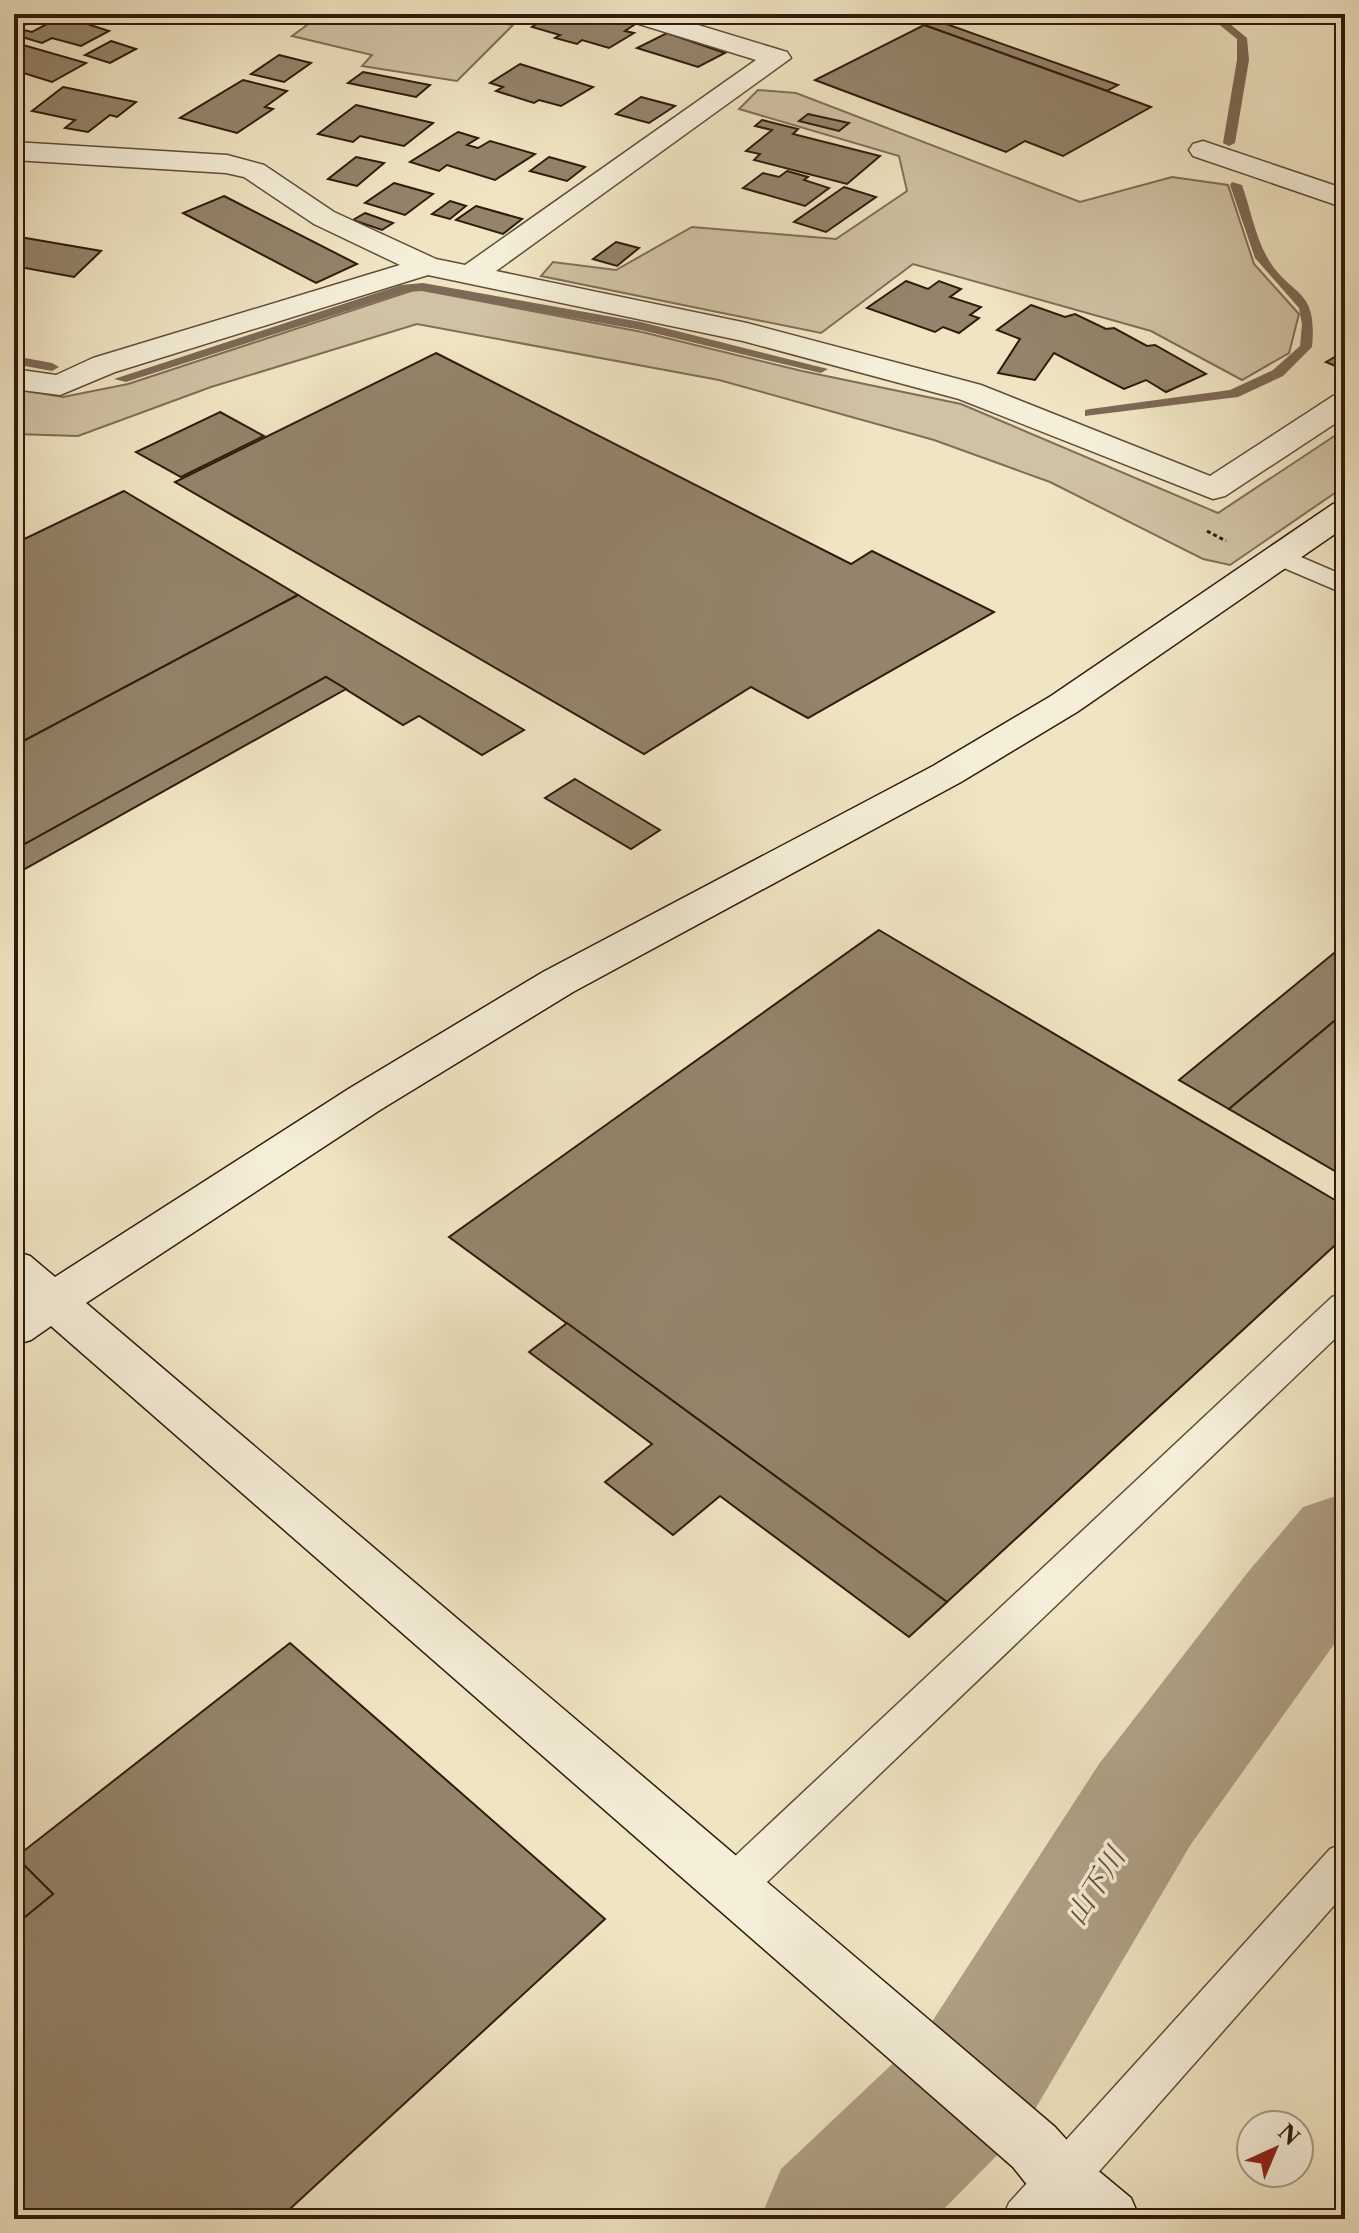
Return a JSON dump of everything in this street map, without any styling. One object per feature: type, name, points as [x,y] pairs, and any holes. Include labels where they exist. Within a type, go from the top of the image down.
[{"type":"street","points":[[14,20],[27,14]]},
{"type":"street","points":[[471,274],[777,58],[635,14]]},
{"type":"street","points":[[1203,150],[1345,199]]},
{"type":"street","points":[[14,151],[227,164],[254,171],[324,218],[427,266],[747,332],[970,392],[1213,489],[1345,403]]},
{"type":"street","points":[[14,379],[60,385],[104,365],[427,266]]},
{"type":"street","points":[[34,1314],[365,1099],[558,982],[947,774],[1064,704],[1345,511]]},
{"type":"street","points":[[14,1268],[34,1314],[748,1902],[1041,2182],[1109,2219]]},
{"type":"lane","points":[[1280,556],[1345,586]]},
{"type":"lane","points":[[748,1902],[1345,1307]]},
{"type":"lane","points":[[1041,2182],[1345,1862]]},
{"type":"path","points":[[1196,525],[1229,542]]},
{"type":"shaded area","points":[[322,14],[451,14],[513,25],[457,81],[362,66],[372,55],[292,36]]},
{"type":"shaded area","points":[[758,90],[796,93],[1080,202],[1172,177],[1228,185],[1254,264],[1299,314],[1289,353],[1242,380],[1151,331],[913,264],[821,333],[541,276],[553,262],[616,270],[692,227],[836,239],[907,191],[899,156],[739,109]]},
{"type":"shaded area","points":[[417,289],[642,332],[802,371],[961,404],[1218,513],[1345,429],[1345,486],[1230,565],[1203,559],[1050,482],[934,440],[719,380],[417,324],[211,387],[78,436],[14,434],[14,389],[63,397],[128,384]]},
{"type":"building","points":[[552,14],[610,14],[620,17],[616,20],[634,25],[625,31],[634,33],[609,48],[582,40],[577,44],[555,38],[560,35],[532,27]]},
{"type":"building","points":[[62,16],[109,31],[81,46],[52,38],[42,43],[15,35],[24,30],[32,32]]},
{"type":"building","points":[[935,20],[1118,85],[1107,91],[924,25]]},
{"type":"building","points":[[924,25],[1151,107],[1063,156],[1025,141],[1006,152],[815,80]]},
{"type":"building","points":[[667,33],[725,53],[698,67],[637,48]]},
{"type":"building","points":[[111,41],[136,49],[110,63],[85,55]]},
{"type":"building","points":[[23,45],[86,63],[52,82],[14,70],[14,49]]},
{"type":"building","points":[[279,55],[311,63],[284,82],[251,74]]},
{"type":"building","points":[[520,64],[593,87],[561,106],[539,100],[534,103],[496,91],[503,87],[490,83]]},
{"type":"building","points":[[363,72],[430,85],[416,97],[348,83]]},
{"type":"building","points":[[243,80],[287,91],[265,107],[273,109],[237,133],[180,118]]},
{"type":"building","points":[[63,87],[136,102],[117,117],[110,115],[88,132],[65,128],[75,120],[32,111]]},
{"type":"building","points":[[641,97],[675,106],[649,123],[616,114]]},
{"type":"building","points":[[356,105],[433,123],[404,146],[360,136],[353,142],[318,134]]},
{"type":"building","points":[[808,114],[849,123],[839,131],[799,121]]},
{"type":"building","points":[[762,120],[798,129],[793,134],[880,156],[847,184],[754,160],[760,154],[746,151],[772,130],[755,126]]},
{"type":"building","points":[[458,132],[478,138],[467,145],[478,148],[490,141],[535,154],[495,180],[447,165],[439,171],[410,162]]},
{"type":"building","points":[[356,157],[384,163],[357,186],[328,179]]},
{"type":"building","points":[[549,157],[585,167],[567,181],[530,171]]},
{"type":"building","points":[[787,171],[829,188],[805,206],[743,188],[763,173],[779,177]]},
{"type":"building","points":[[394,183],[433,194],[405,215],[365,203]]},
{"type":"building","points":[[844,187],[876,197],[826,232],[794,222]]},
{"type":"building","points":[[224,196],[357,264],[316,283],[183,213]]},
{"type":"building","points":[[450,201],[466,206],[450,219],[432,214]]},
{"type":"building","points":[[476,206],[522,219],[503,234],[456,220]]},
{"type":"building","points":[[365,213],[393,223],[382,230],[353,220]]},
{"type":"building","points":[[14,236],[101,251],[74,277],[14,266]]},
{"type":"building","points":[[616,242],[639,248],[617,266],[593,259]]},
{"type":"building","points":[[906,281],[928,289],[939,281],[961,289],[950,297],[981,307],[970,315],[979,318],[959,333],[943,327],[935,332],[867,308]]},
{"type":"building","points":[[1031,305],[1065,317],[1075,314],[1106,329],[1114,328],[1147,346],[1155,345],[1206,374],[1166,392],[1146,380],[1124,389],[1054,353],[1035,380],[998,373],[1020,339],[997,330]]},
{"type":"building","points":[[1345,351],[1345,370],[1326,362]]},
{"type":"building","points":[[436,353],[851,564],[872,551],[994,612],[808,718],[751,687],[644,754],[175,482]]},
{"type":"building","points":[[220,412],[264,436],[181,477],[136,452]]},
{"type":"building","points":[[124,491],[298,595],[14,746],[14,544]]},
{"type":"building","points":[[298,595],[524,730],[482,755],[419,716],[403,725],[326,677],[14,850],[14,746]]},
{"type":"building","points":[[326,677],[346,689],[14,875],[14,850]]},
{"type":"building","points":[[575,779],[660,830],[631,849],[545,798]]},
{"type":"building","points":[[879,930],[1345,1206],[1345,1236],[947,1602],[449,1237]]},
{"type":"building","points":[[1345,944],[1345,1012],[1229,1109],[1179,1080]]},
{"type":"building","points":[[1345,1012],[1345,1177],[1229,1109]]},
{"type":"building","points":[[567,1323],[947,1602],[909,1637],[720,1496],[673,1535],[605,1482],[652,1444],[529,1352]]},
{"type":"building","points":[[290,1643],[605,1919],[279,2219],[14,2219],[14,1926],[53,1894],[16,1857]]},
{"type":"building","points":[[16,1857],[53,1894],[14,1926],[14,1859]]},
{"type":"waterway","points":[[1211,14],[1242,38],[1243,60],[1229,143]]},
{"type":"waterway","points":[[1090,413],[1233,394],[1278,373],[1306,347],[1308,324],[1305,307],[1261,258],[1236,185]]},
{"type":"waterway","points":[[121,379],[405,288],[423,287],[641,326],[821,369]]},
{"type":"waterway","points":[[14,360],[52,367]]},
{"type":"waterway","name":"山下川","points":[[833,2219],[974,2081],[1145,1804],[1291,1607],[1345,1541]]}]
